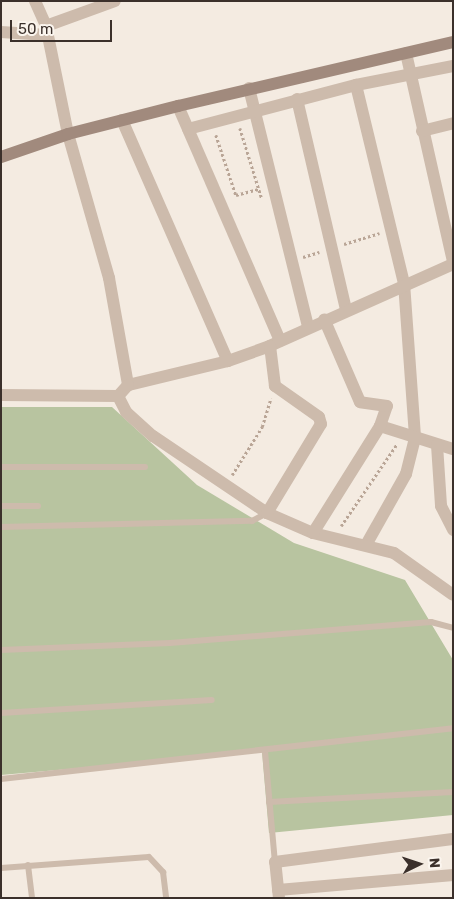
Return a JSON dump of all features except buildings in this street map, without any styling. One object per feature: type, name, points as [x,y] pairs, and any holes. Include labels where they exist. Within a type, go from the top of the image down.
[{"type":"street","points":[[35,1],[47,30],[68,134],[109,278],[128,385]]},
{"type":"street","points":[[1,32],[47,30],[116,1]]},
{"type":"street","points":[[1,157],[68,134],[122,120],[249,88],[453,42]]},
{"type":"street","points":[[1,395],[118,396],[128,385],[228,361],[275,343],[308,326],[453,263],[406,53]]},
{"type":"street","points":[[188,129],[297,99],[453,66]]},
{"type":"street","points":[[356,85],[404,283],[409,436],[406,474],[366,545]]},
{"type":"street","points":[[249,88],[308,326]]},
{"type":"street","points":[[297,99],[346,309]]},
{"type":"street","points":[[178,106],[275,343],[275,386],[319,417],[321,424],[267,513]]},
{"type":"street","points":[[122,120],[228,361]]},
{"type":"street","points":[[422,131],[453,123]]},
{"type":"street","points":[[313,533],[380,426],[387,406],[360,402],[324,319]]},
{"type":"street","points":[[118,396],[126,412],[153,436],[225,487],[267,513],[313,533],[366,545],[408,560],[453,595]]},
{"type":"street","points":[[380,426],[453,449]]},
{"type":"street","points":[[437,445],[441,506],[453,530]]},
{"type":"street","points":[[453,839],[275,862],[278,894],[453,875]]},
{"type":"lane","points":[[1,467],[145,467]]},
{"type":"lane","points":[[1,506],[38,506]]},
{"type":"lane","points":[[1,527],[252,521],[267,513]]},
{"type":"lane","points":[[1,650],[170,643],[432,622],[453,628]]},
{"type":"lane","points":[[1,713],[212,700]]},
{"type":"lane","points":[[1,779],[265,751],[453,728]]},
{"type":"lane","points":[[265,751],[275,862]]},
{"type":"lane","points":[[269,802],[453,792]]},
{"type":"lane","points":[[1,868],[149,857],[163,872],[166,898]]},
{"type":"lane","points":[[28,865],[32,898]]},
{"type":"path","points":[[212,122],[236,195],[259,189],[236,115]]},
{"type":"path","points":[[225,487],[262,427],[275,386]]},
{"type":"path","points":[[334,538],[409,436]]},
{"type":"green space","points":[[1,407],[112,407],[197,485],[294,543],[405,580],[453,660],[453,815],[269,833],[262,752],[1,775]]}]
